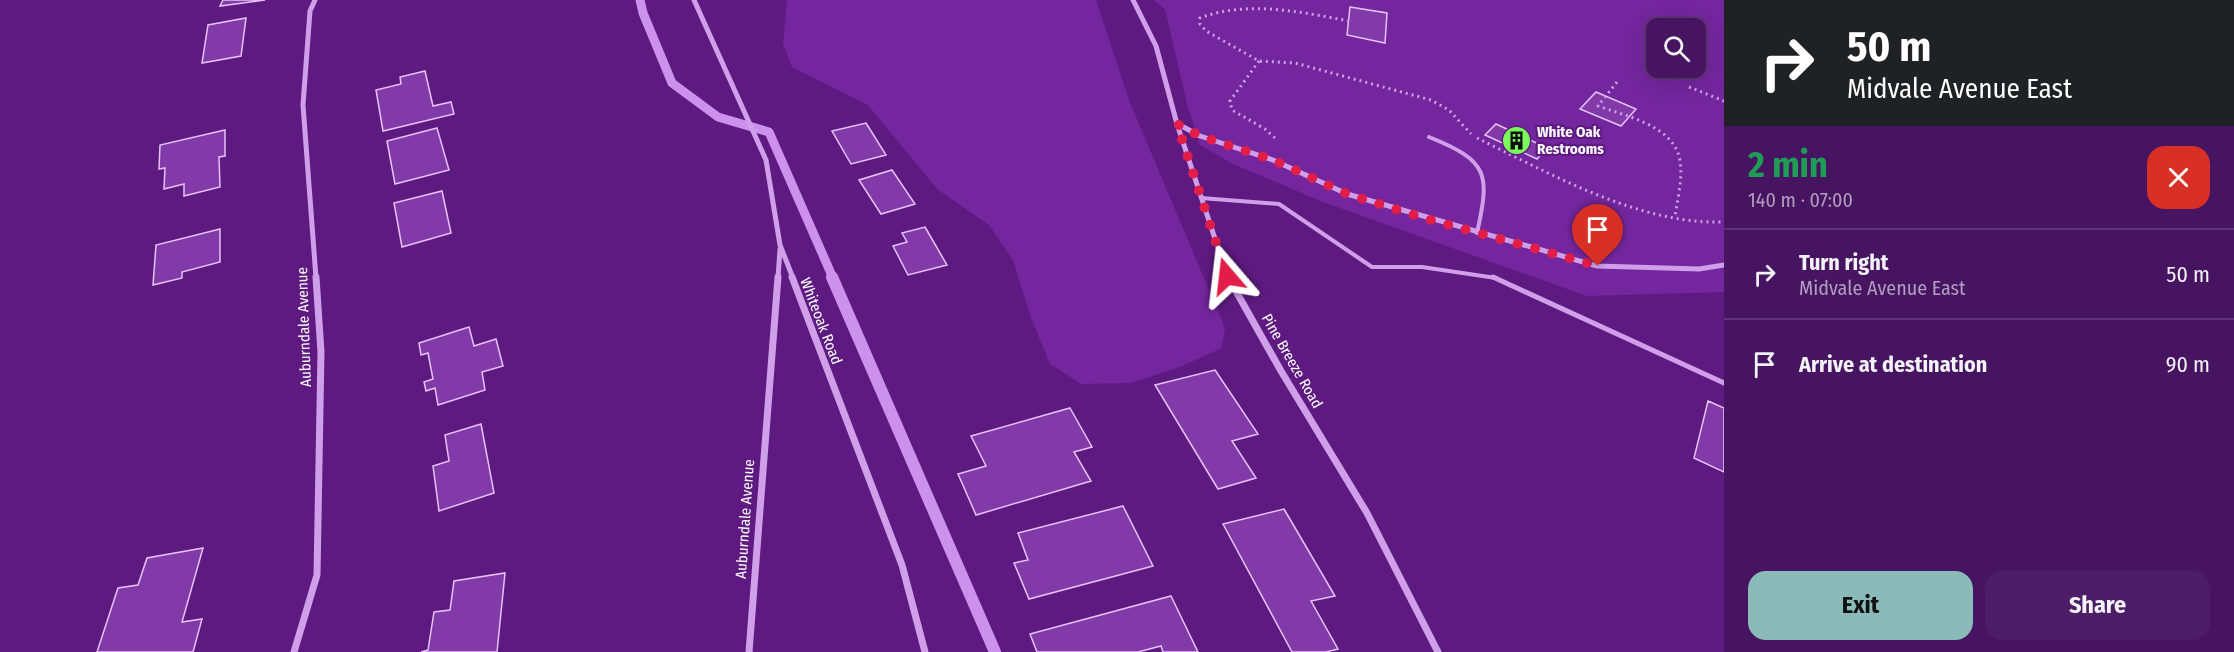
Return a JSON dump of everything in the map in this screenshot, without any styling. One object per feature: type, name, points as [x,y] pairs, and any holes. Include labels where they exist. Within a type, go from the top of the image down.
[{"type":"street","name":"Auburndale Avenue","points":[[294,652],[317,575],[321,352],[303,105],[310,11],[315,0]]},
{"type":"street","name":"Whiteoak Road","points":[[694,0],[766,160],[780,245],[902,565],[925,652]]},
{"type":"street","name":"Pine Breeze Road","points":[[1133,0],[1155,46],[1177,124],[1227,276],[1281,371],[1367,513],[1438,652]]},
{"type":"street","points":[[1177,124],[1200,136],[1273,160],[1347,194],[1598,266],[1699,269],[1724,265]]},
{"type":"street","name":"Auburndale Avenue","points":[[748,652],[780,245]]},
{"type":"lane","points":[[1429,137],[1456,150],[1483,176],[1484,197],[1477,233]]},
{"type":"lane","points":[[1201,198],[1279,204],[1372,267],[1422,267],[1493,277],[1724,383]]},
{"type":"path","points":[[1259,3],[1349,21]]},
{"type":"path","points":[[1208,10],[1200,18],[1200,24],[1206,31],[1259,61],[1295,63],[1431,100],[1449,110],[1472,135],[1597,193],[1675,218],[1714,224],[1724,222]]},
{"type":"path","points":[[1259,61],[1230,101],[1232,110],[1265,129],[1277,140],[1279,148],[1273,160]]},
{"type":"path","points":[[1617,82],[1598,106],[1662,133],[1680,158],[1675,218]]},
{"type":"path","points":[[1689,87],[1724,101]]},
{"type":"shaded area","points":[[787,0],[1096,0],[1129,100],[1225,328],[1222,348],[1180,367],[1131,383],[1081,384],[1050,364],[1030,315],[1013,260],[989,225],[938,190],[868,105],[792,67],[783,44]]},
{"type":"shaded area","points":[[1153,0],[1724,0],[1724,292],[1587,296],[1323,202],[1233,164],[1200,145],[1187,104],[1165,9]]},
{"type":"building","points":[[223,0],[265,0],[220,6]]},
{"type":"building","points":[[1350,7],[1387,13],[1385,43],[1347,35]]},
{"type":"building","points":[[246,18],[241,56],[202,63],[208,25]]},
{"type":"building","points":[[425,71],[433,106],[451,102],[454,114],[383,131],[376,90],[401,84],[400,77]]},
{"type":"building","points":[[1596,92],[1636,109],[1621,126],[1580,109]]},
{"type":"building","points":[[866,123],[886,155],[851,164],[832,131]]},
{"type":"building","name":"White Oak Restrooms","points":[[1496,124],[1547,148],[1537,159],[1485,135]]},
{"type":"building","points":[[437,128],[449,170],[395,184],[387,141]]},
{"type":"building","points":[[225,130],[225,156],[219,157],[220,187],[184,196],[184,184],[164,189],[165,168],[159,169],[160,145]]},
{"type":"building","points":[[892,170],[915,204],[881,214],[859,180]]},
{"type":"building","points":[[442,191],[451,233],[402,247],[394,203]]},
{"type":"building","points":[[925,227],[947,265],[908,275],[893,246],[907,242],[902,233]]},
{"type":"building","points":[[220,229],[220,262],[182,272],[182,278],[153,285],[156,245]]},
{"type":"building","points":[[469,327],[474,346],[496,339],[503,366],[482,372],[485,390],[438,405],[435,388],[426,391],[424,382],[433,379],[428,353],[421,355],[419,343]]},
{"type":"building","points":[[1215,370],[1258,434],[1232,441],[1256,478],[1218,489],[1155,385]]},
{"type":"building","points":[[1708,401],[1724,408],[1724,472],[1694,458]]},
{"type":"building","points":[[1070,408],[1092,447],[1074,452],[1091,481],[976,515],[958,474],[986,466],[971,436]]},
{"type":"building","points":[[481,424],[494,493],[439,511],[433,466],[449,461],[445,435]]},
{"type":"building","points":[[1123,506],[1153,566],[1029,599],[1014,563],[1028,560],[1018,533]]},
{"type":"building","points":[[1284,509],[1335,596],[1311,601],[1338,649],[1326,652],[1292,652],[1223,524]]},
{"type":"building","points":[[203,548],[182,622],[202,619],[193,652],[97,652],[118,588],[138,585],[147,558]]},
{"type":"building","points":[[505,573],[497,652],[421,652],[428,650],[434,612],[450,610],[454,581]]},
{"type":"building","points":[[1171,596],[1198,652],[1163,652],[1161,646],[1138,652],[1037,652],[1030,634]]},
{"type":"waterway","points":[[640,0],[643,13],[672,83],[718,117],[769,132],[833,278]]},
{"type":"waterway","points":[[832,277],[995,652]]},
{"type":"place","name":"White Oak Restrooms","points":[[1516,141]]},
{"type":"route","points":[[1227,276],[1177,124],[1200,136],[1273,160],[1347,194],[1424,218],[1598,266]]}]
